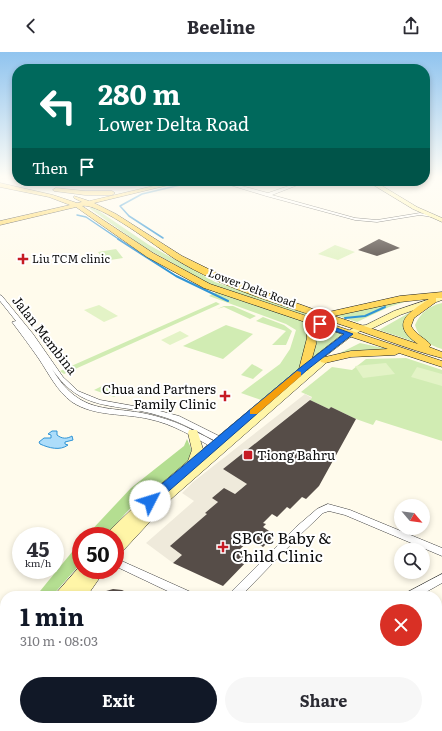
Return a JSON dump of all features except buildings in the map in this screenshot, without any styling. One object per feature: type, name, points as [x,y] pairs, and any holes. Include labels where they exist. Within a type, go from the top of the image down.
[{"type":"main road","points":[[42,210],[46,208]]},
{"type":"main road","points":[[0,219],[55,208]]},
{"type":"main road","points":[[0,223],[62,208]]},
{"type":"main road","name":"Lower Delta Road","points":[[86,208],[98,218],[150,255],[207,286],[309,320],[361,331],[442,354]]},
{"type":"main road","name":"Lower Delta Road","points":[[94,208],[114,215],[173,254],[199,269],[271,298],[322,315],[406,352],[442,364]]},
{"type":"main road","points":[[113,208],[112,210],[114,215]]},
{"type":"main road","points":[[415,208],[442,220]]},
{"type":"main road","points":[[426,208],[442,216]]},
{"type":"main road","points":[[17,219],[78,213],[98,218]]},
{"type":"main road","points":[[322,315],[387,301],[439,298]]},
{"type":"main road","points":[[124,541],[167,496],[304,369],[361,331],[397,313],[439,298]]},
{"type":"main road","points":[[439,298],[408,318],[407,329],[416,339],[442,354]]},
{"type":"main road","points":[[304,369],[312,336],[312,326],[309,320]]},
{"type":"main road","points":[[122,527],[138,511],[194,464],[221,445],[361,331]]},
{"type":"main road","points":[[325,360],[367,352],[406,352]]},
{"type":"main road","points":[[193,433],[198,450],[194,464]]},
{"type":"main road","points":[[67,591],[77,579]]},
{"type":"main road","points":[[82,591],[91,579]]},
{"type":"street","points":[[314,208],[366,220],[401,217],[418,213],[419,210]]},
{"type":"street","points":[[316,208],[363,220],[377,221],[420,214],[432,216]]},
{"type":"street","name":"Jalan Membina","points":[[1,300],[61,382],[67,394],[77,401],[95,408],[148,416],[221,445]]},
{"type":"street","name":"Jalan Membina","points":[[61,382],[76,392],[98,402],[165,415],[221,445]]},
{"type":"street","points":[[239,591],[299,530],[320,511],[328,507],[347,512],[442,552]]},
{"type":"street","points":[[124,566],[178,591]]},
{"type":"street","points":[[419,591],[442,578]]},
{"type":"green space","points":[[89,208],[94,208],[149,245],[215,282],[327,319],[325,322],[210,284],[144,247]]},
{"type":"green space","points":[[335,245],[355,252],[338,260],[318,254]]},
{"type":"green space","points":[[116,249],[123,258],[104,261],[98,252]]},
{"type":"green space","points":[[218,291],[343,333],[264,401],[241,393],[280,364],[290,349],[296,330],[286,324],[209,296]]},
{"type":"green space","points":[[414,299],[389,307],[357,322],[335,315]]},
{"type":"green space","points":[[216,302],[220,304],[64,374],[60,371]]},
{"type":"green space","points":[[442,303],[442,349],[425,341],[419,334],[415,325],[426,311],[433,306]]},
{"type":"green space","points":[[99,305],[118,316],[104,322],[84,310]]},
{"type":"green space","points":[[224,306],[233,306],[256,316],[250,319],[224,307],[217,309]]},
{"type":"green space","points":[[421,306],[406,325],[418,343],[379,330]]},
{"type":"green space","points":[[263,317],[284,325],[292,331],[286,345],[272,345],[286,331],[256,321]]},
{"type":"green space","points":[[226,325],[253,334],[223,359],[183,346]]},
{"type":"green space","points":[[180,331],[189,336],[170,345],[161,340]]},
{"type":"green space","points":[[360,343],[392,350],[350,351],[336,355]]},
{"type":"green space","points":[[406,358],[442,370],[442,441],[376,420],[373,425],[331,407],[329,409],[310,400],[312,397],[301,392],[332,367],[352,370],[366,359]]},
{"type":"green space","points":[[386,363],[395,374],[363,378],[355,366]]},
{"type":"green space","points":[[252,364],[263,370],[253,379],[241,375]]},
{"type":"green space","points":[[417,367],[442,374],[442,386],[411,377]]},
{"type":"green space","points":[[108,383],[120,393],[114,397],[94,390]]},
{"type":"green space","points":[[187,439],[191,448],[191,454],[184,466],[141,498],[113,527],[94,527],[131,488],[184,446]]},
{"type":"green space","points":[[72,552],[72,573],[56,591],[40,591],[50,579],[64,579],[64,562]]},
{"type":"shaded area","points":[[305,394],[312,398],[223,469],[247,484],[235,494],[224,488],[213,498],[218,502],[206,513],[210,517],[182,555],[173,563],[146,543],[194,501],[182,493],[193,482]]},
{"type":"water","points":[[52,431],[57,431],[57,435],[63,438],[72,436],[73,440],[65,442],[65,444],[68,445],[62,448],[51,448],[40,444],[39,442],[44,438],[51,438],[51,435],[48,434]]},
{"type":"waterway","points":[[122,208],[129,216],[163,238]]},
{"type":"waterway","points":[[77,215],[86,217],[120,240]]},
{"type":"waterway","points":[[118,239],[176,276],[228,301]]},
{"type":"waterway","points":[[345,318],[365,316],[385,307]]},
{"type":"slow traffic","points":[[253,412],[297,374]]},
{"type":"place","name":"Liu TCM clinic","points":[[23,259]]},
{"type":"place","name":"Chua and Partners Family Clinic","points":[[225,396]]},
{"type":"place","name":"Tiong Bahru","points":[[248,455]]},
{"type":"place","name":"SBCC Baby & Child Clinic","points":[[223,547]]},
{"type":"route","points":[[150,501],[304,369],[350,334],[320,324]]}]
